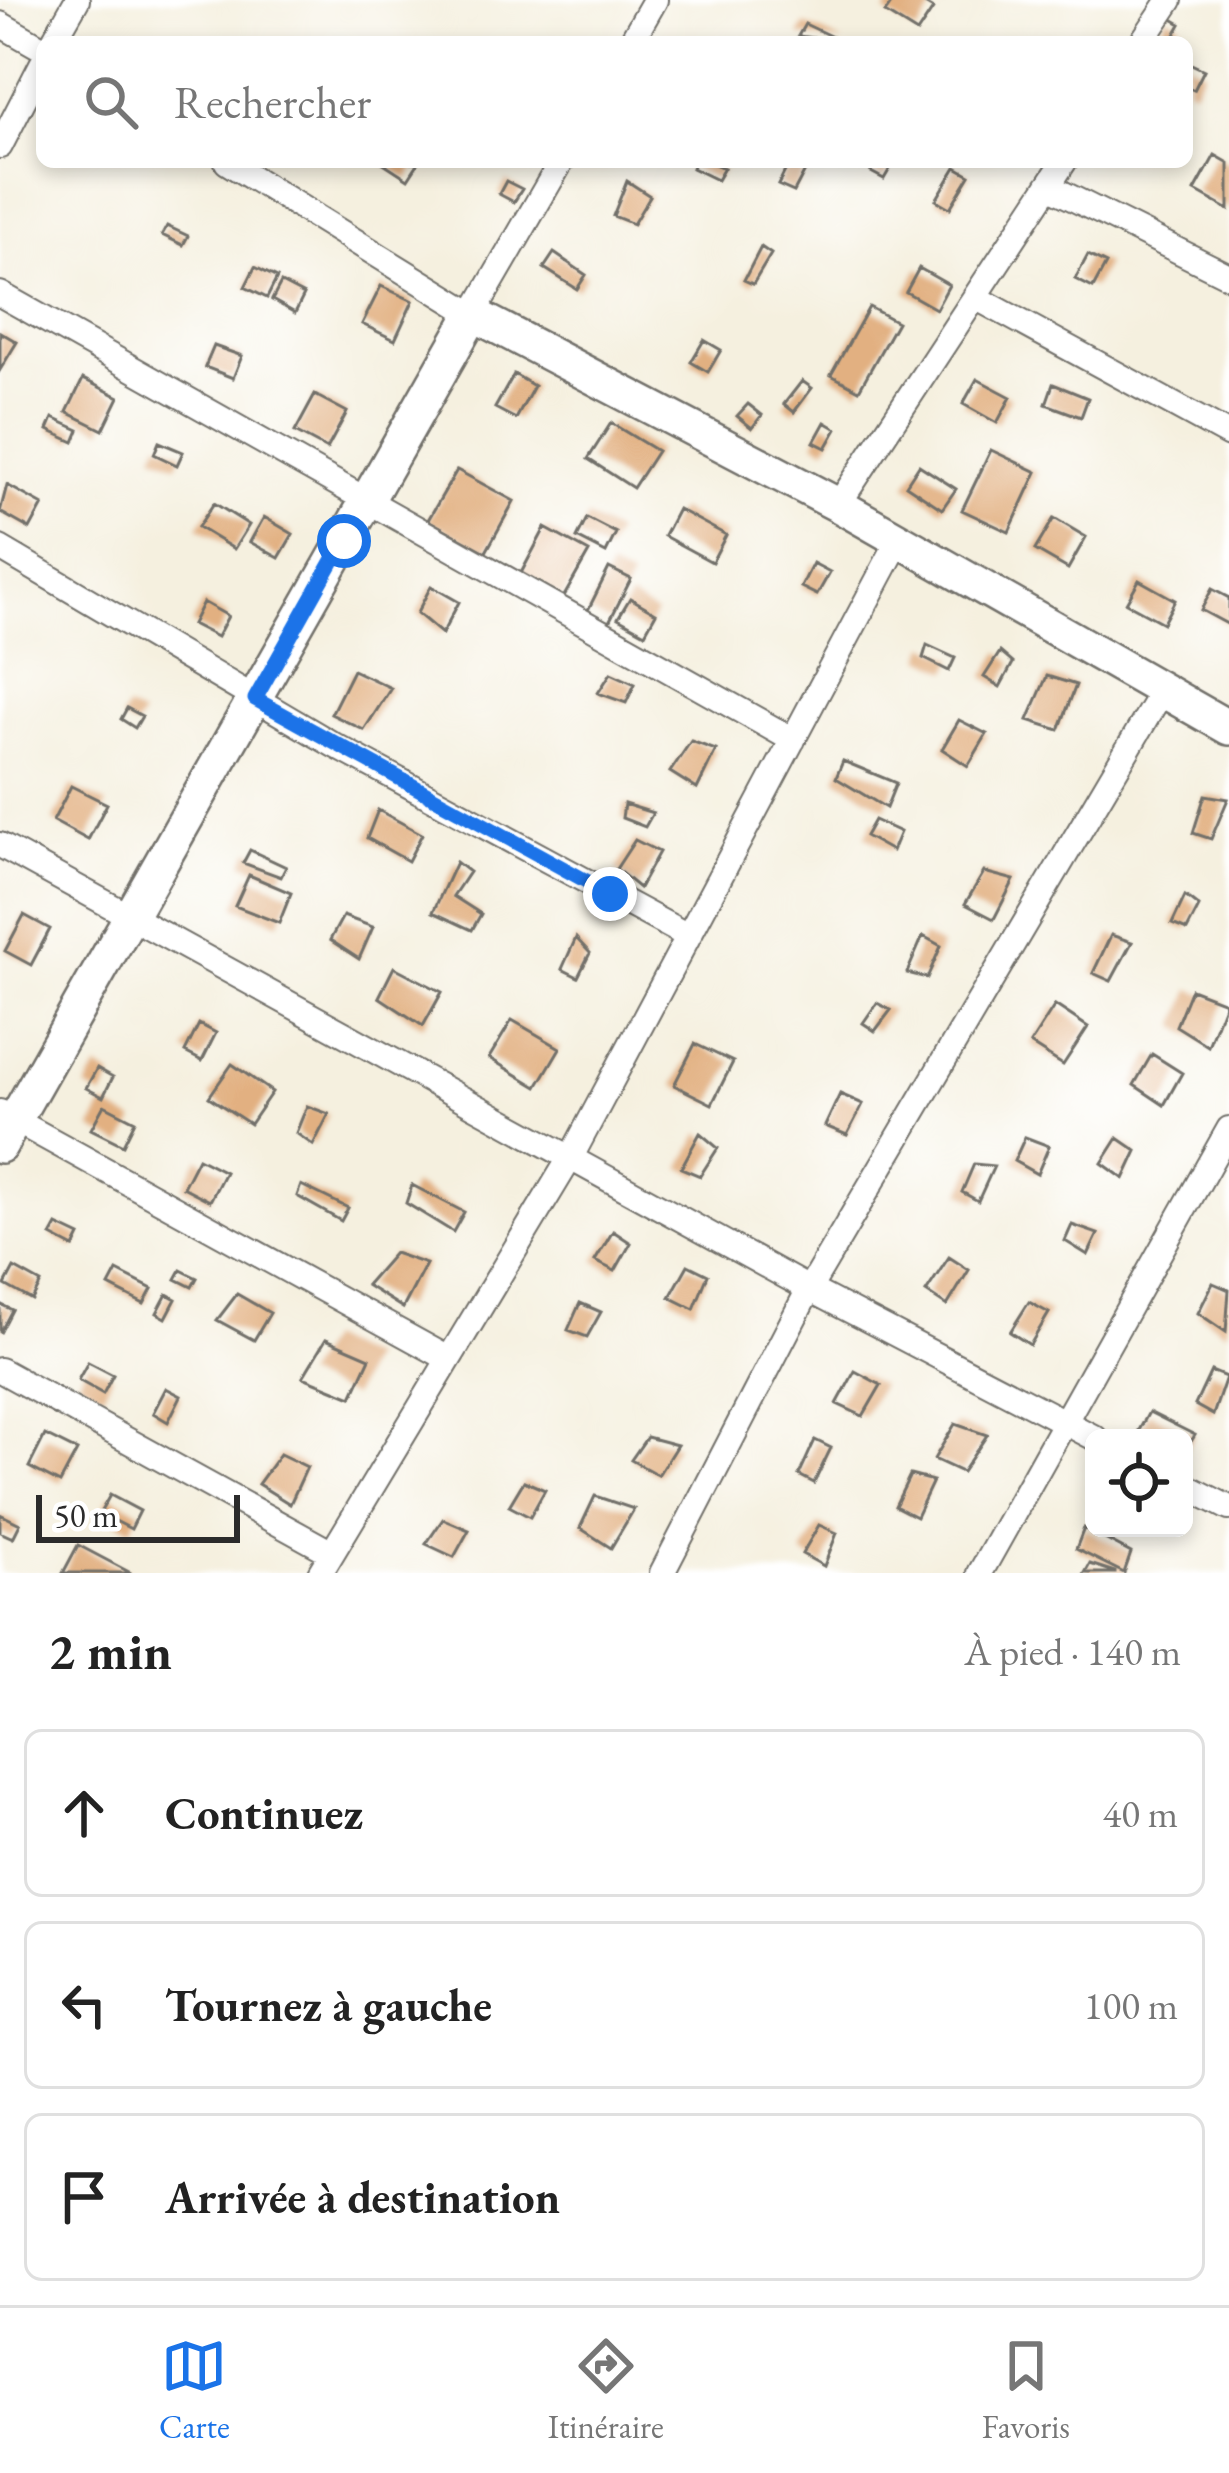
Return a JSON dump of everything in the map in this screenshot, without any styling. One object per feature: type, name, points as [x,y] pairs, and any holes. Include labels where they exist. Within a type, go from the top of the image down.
[{"type":"street","points":[[56,36],[77,0]]},
{"type":"street","points":[[634,36],[655,0]]},
{"type":"street","points":[[1146,36],[1170,0]]},
{"type":"street","points":[[0,24],[36,45]]},
{"type":"street","points":[[0,146],[36,76]]},
{"type":"street","points":[[237,168],[473,314],[838,505],[1229,728]]},
{"type":"street","points":[[449,1359],[5,1126],[558,168]]},
{"type":"street","points":[[838,505],[1060,168]]},
{"type":"street","points":[[1048,186],[1229,276]]},
{"type":"street","points":[[0,294],[793,740]]},
{"type":"street","points":[[975,297],[1229,435]]},
{"type":"street","points":[[0,1370],[326,1563],[572,1155],[899,540]]},
{"type":"street","points":[[0,548],[255,699],[688,936]]},
{"type":"street","points":[[662,1573],[809,1289],[1161,693]]},
{"type":"street","points":[[0,845],[809,1289],[1085,1432]]},
{"type":"street","points":[[980,1573],[1229,1129]]},
{"type":"street","points":[[1193,1489],[1229,1508]]},
{"type":"building","points":[[894,0],[918,0],[933,9],[917,33],[885,13]]},
{"type":"building","points":[[1167,16],[1181,24],[1174,36],[1159,36]]},
{"type":"building","points":[[805,24],[830,36],[798,36]]},
{"type":"building","points":[[1193,65],[1204,70],[1193,90]]},
{"type":"building","points":[[1215,155],[1229,163],[1229,210],[1195,191]]},
{"type":"building","points":[[391,168],[415,168],[408,179]]},
{"type":"building","points":[[692,168],[724,168],[717,180]]},
{"type":"building","points":[[786,168],[805,171],[794,192],[778,185]]},
{"type":"building","points":[[873,168],[890,168],[884,179],[871,172]]},
{"type":"building","points":[[955,168],[970,175],[950,208],[936,200]]},
{"type":"building","points":[[506,181],[522,189],[514,202],[499,194]]},
{"type":"building","points":[[627,181],[650,196],[633,224],[613,216]]},
{"type":"building","points":[[167,226],[188,236],[183,245],[162,235]]},
{"type":"building","points":[[761,247],[771,254],[753,284],[744,280]]},
{"type":"building","points":[[554,253],[586,275],[577,289],[544,268]]},
{"type":"building","points":[[1088,255],[1106,264],[1093,288],[1075,279]]},
{"type":"building","points":[[255,267],[277,278],[267,298],[245,287]]},
{"type":"building","points":[[919,268],[949,285],[936,309],[906,292]]},
{"type":"building","points":[[281,283],[304,295],[295,313],[272,300]]},
{"type":"building","points":[[381,286],[413,301],[395,340],[362,324]]},
{"type":"building","points":[[869,307],[897,322],[859,390],[831,375]]},
{"type":"building","points":[[0,332],[17,342],[0,370]]},
{"type":"building","points":[[704,340],[721,350],[708,372],[691,362]]},
{"type":"building","points":[[214,346],[242,356],[233,378],[205,367]]},
{"type":"building","points":[[514,374],[534,386],[516,419],[495,408]]},
{"type":"building","points":[[83,379],[119,397],[103,430],[67,412]]},
{"type":"building","points":[[977,379],[1011,397],[997,423],[963,404]]},
{"type":"building","points":[[802,381],[812,388],[794,412],[784,404]]},
{"type":"building","points":[[1053,384],[1088,398],[1081,417],[1046,404]]},
{"type":"building","points":[[315,395],[347,412],[327,449],[295,432]]},
{"type":"building","points":[[748,404],[762,415],[752,428],[737,416]]},
{"type":"building","points":[[53,418],[79,430],[74,442],[48,430]]},
{"type":"building","points":[[825,422],[837,429],[826,448],[814,442]]},
{"type":"building","points":[[611,423],[657,451],[633,488],[588,459]]},
{"type":"building","points":[[159,442],[183,452],[177,465],[154,454]]},
{"type":"building","points":[[991,450],[1037,472],[1009,532],[962,510]]},
{"type":"building","points":[[919,465],[956,489],[942,509],[906,485]]},
{"type":"building","points":[[457,470],[514,501],[486,552],[428,520]]},
{"type":"building","points":[[7,485],[43,505],[30,529],[0,512]]},
{"type":"building","points":[[214,503],[249,525],[234,549],[198,527]]},
{"type":"building","points":[[678,509],[726,535],[712,562],[664,536]]},
{"type":"building","points":[[264,517],[293,534],[279,558],[250,542]]},
{"type":"building","points":[[587,518],[616,533],[606,553],[577,538]]},
{"type":"building","points":[[1054,518],[1086,537],[1068,569],[1035,550]]},
{"type":"building","points":[[545,528],[589,552],[563,598],[520,575]]},
{"type":"building","points":[[813,563],[830,572],[817,595],[801,587]]},
{"type":"building","points":[[609,568],[631,579],[609,622],[587,612]]},
{"type":"building","points":[[1139,580],[1175,600],[1163,623],[1126,603]]},
{"type":"building","points":[[431,586],[459,602],[442,634],[417,613]]},
{"type":"building","points":[[1212,589],[1229,598],[1229,625],[1201,610]]},
{"type":"building","points":[[630,598],[656,613],[645,633],[618,618]]},
{"type":"building","points":[[203,602],[228,616],[217,637],[192,624]]},
{"type":"building","points":[[927,645],[955,658],[949,671],[923,658]]},
{"type":"building","points":[[1000,652],[1013,663],[1000,687],[984,677]]},
{"type":"building","points":[[353,670],[391,688],[364,730],[331,714]]},
{"type":"building","points":[[611,673],[635,684],[626,703],[598,693]]},
{"type":"building","points":[[1047,676],[1076,685],[1059,730],[1028,720]]},
{"type":"building","points":[[127,708],[142,716],[135,728],[121,719]]},
{"type":"building","points":[[959,720],[987,734],[968,766],[942,749]]},
{"type":"building","points":[[691,741],[716,750],[697,789],[670,772]]},
{"type":"building","points":[[843,761],[896,783],[886,808],[836,778]]},
{"type":"building","points":[[71,786],[107,804],[88,840],[53,821]]},
{"type":"building","points":[[1205,795],[1228,799],[1211,839],[1193,833]]},
{"type":"building","points":[[624,804],[653,813],[645,827],[622,818]]},
{"type":"building","points":[[378,810],[422,834],[408,861],[367,838]]},
{"type":"building","points":[[874,820],[900,832],[892,851],[865,836]]},
{"type":"building","points":[[635,840],[659,852],[639,888],[616,869]]},
{"type":"building","points":[[250,850],[286,867],[281,877],[243,863]]},
{"type":"building","points":[[456,862],[469,872],[453,896],[481,914],[472,930],[433,912]]},
{"type":"building","points":[[984,872],[1014,880],[994,919],[965,904]]},
{"type":"building","points":[[249,875],[291,893],[279,923],[235,906]]},
{"type":"building","points":[[1185,896],[1199,907],[1187,930],[1172,924]]},
{"type":"building","points":[[24,915],[50,929],[31,965],[5,951]]},
{"type":"building","points":[[343,916],[373,927],[359,959],[330,940]]},
{"type":"building","points":[[1111,935],[1132,942],[1111,981],[1093,973]]},
{"type":"building","points":[[923,936],[941,946],[927,978],[907,973]]},
{"type":"building","points":[[576,938],[590,953],[578,977],[562,969]]},
{"type":"building","points":[[394,967],[442,992],[423,1026],[379,997]]},
{"type":"building","points":[[1191,989],[1225,1002],[1208,1046],[1176,1026]]},
{"type":"building","points":[[877,1003],[891,1010],[875,1031],[863,1023]]},
{"type":"building","points":[[1055,1005],[1088,1027],[1063,1065],[1030,1044]]},
{"type":"building","points":[[512,1020],[560,1048],[537,1087],[489,1058]]},
{"type":"building","points":[[199,1024],[216,1033],[202,1061],[185,1052]]},
{"type":"building","points":[[695,1044],[733,1062],[712,1104],[674,1085]]},
{"type":"building","points":[[1152,1054],[1182,1073],[1164,1105],[1134,1085]]},
{"type":"building","points":[[232,1064],[272,1092],[250,1124],[209,1097]]},
{"type":"building","points":[[97,1068],[113,1077],[103,1097],[86,1088]]},
{"type":"building","points":[[840,1094],[863,1104],[847,1135],[825,1126]]},
{"type":"building","points":[[104,1105],[135,1121],[123,1145],[91,1129]]},
{"type":"building","points":[[307,1106],[329,1114],[313,1145],[296,1133]]},
{"type":"building","points":[[700,1133],[718,1148],[700,1176],[681,1168]]},
{"type":"building","points":[[1025,1137],[1049,1146],[1037,1174],[1014,1161]]},
{"type":"building","points":[[1118,1138],[1137,1151],[1124,1179],[1102,1163]]},
{"type":"building","points":[[198,1158],[225,1172],[210,1201],[183,1187]]},
{"type":"building","points":[[974,1164],[994,1166],[978,1201],[962,1192]]},
{"type":"building","points":[[301,1185],[348,1208],[341,1221],[297,1196]]},
{"type":"building","points":[[412,1185],[464,1212],[453,1232],[406,1203]]},
{"type":"building","points":[[57,1225],[80,1236],[74,1248],[51,1236]]},
{"type":"building","points":[[1072,1225],[1098,1234],[1088,1255],[1065,1241]]},
{"type":"building","points":[[613,1231],[631,1243],[615,1271],[595,1261]]},
{"type":"building","points":[[394,1253],[426,1264],[403,1308],[366,1285]]},
{"type":"building","points":[[949,1257],[969,1270],[947,1306],[926,1292]]},
{"type":"building","points":[[688,1265],[708,1275],[694,1309],[670,1297]]},
{"type":"building","points":[[14,1268],[41,1283],[32,1300],[5,1285]]},
{"type":"building","points":[[181,1270],[197,1278],[192,1287],[176,1279]]},
{"type":"building","points":[[117,1271],[152,1289],[144,1304],[109,1286]]},
{"type":"building","points":[[1213,1283],[1229,1290],[1226,1332],[1198,1313]]},
{"type":"building","points":[[167,1294],[176,1299],[166,1318],[157,1313]]},
{"type":"building","points":[[237,1294],[270,1313],[254,1340],[217,1320]]},
{"type":"building","points":[[1029,1302],[1049,1313],[1030,1345],[1010,1332]]},
{"type":"building","points":[[580,1303],[601,1312],[587,1337],[568,1330]]},
{"type":"building","points":[[0,1304],[12,1310],[0,1333]]},
{"type":"building","points":[[326,1339],[370,1358],[352,1397],[303,1377]]},
{"type":"building","points":[[88,1362],[113,1375],[103,1394],[78,1380]]},
{"type":"building","points":[[855,1371],[881,1385],[863,1416],[837,1404]]},
{"type":"building","points":[[1211,1371],[1226,1377],[1213,1415],[1195,1405]]},
{"type":"building","points":[[166,1388],[181,1396],[168,1422],[153,1413]]},
{"type":"building","points":[[1149,1412],[1183,1429],[1140,1429]]},
{"type":"building","points":[[955,1424],[987,1435],[962,1472],[934,1459]]},
{"type":"building","points":[[45,1435],[77,1451],[60,1483],[29,1467]]},
{"type":"building","points":[[647,1437],[677,1445],[658,1475],[631,1460]]},
{"type":"building","points":[[815,1440],[831,1448],[814,1483],[799,1475]]},
{"type":"building","points":[[280,1454],[307,1467],[290,1504],[258,1484]]},
{"type":"building","points":[[910,1475],[933,1481],[916,1517],[895,1506]]},
{"type":"building","points":[[524,1481],[545,1490],[530,1517],[509,1506]]},
{"type":"building","points":[[110,1495],[140,1511],[131,1529],[100,1513]]},
{"type":"building","points":[[595,1496],[634,1509],[611,1548],[580,1528]]},
{"type":"building","points":[[0,1514],[20,1524],[13,1538],[0,1532]]},
{"type":"building","points":[[443,1519],[469,1530],[454,1557],[426,1544]]},
{"type":"building","points":[[819,1525],[837,1533],[824,1566],[802,1554]]},
{"type":"building","points":[[1084,1528],[1085,1537],[1101,1537],[1131,1553],[1124,1573],[1076,1549]]},
{"type":"building","points":[[78,1545],[131,1573],[63,1573]]},
{"type":"building","points":[[1090,1564],[1115,1572],[1115,1573],[1085,1573]]},
{"type":"route","points":[[344,541],[255,699],[610,894]]}]
